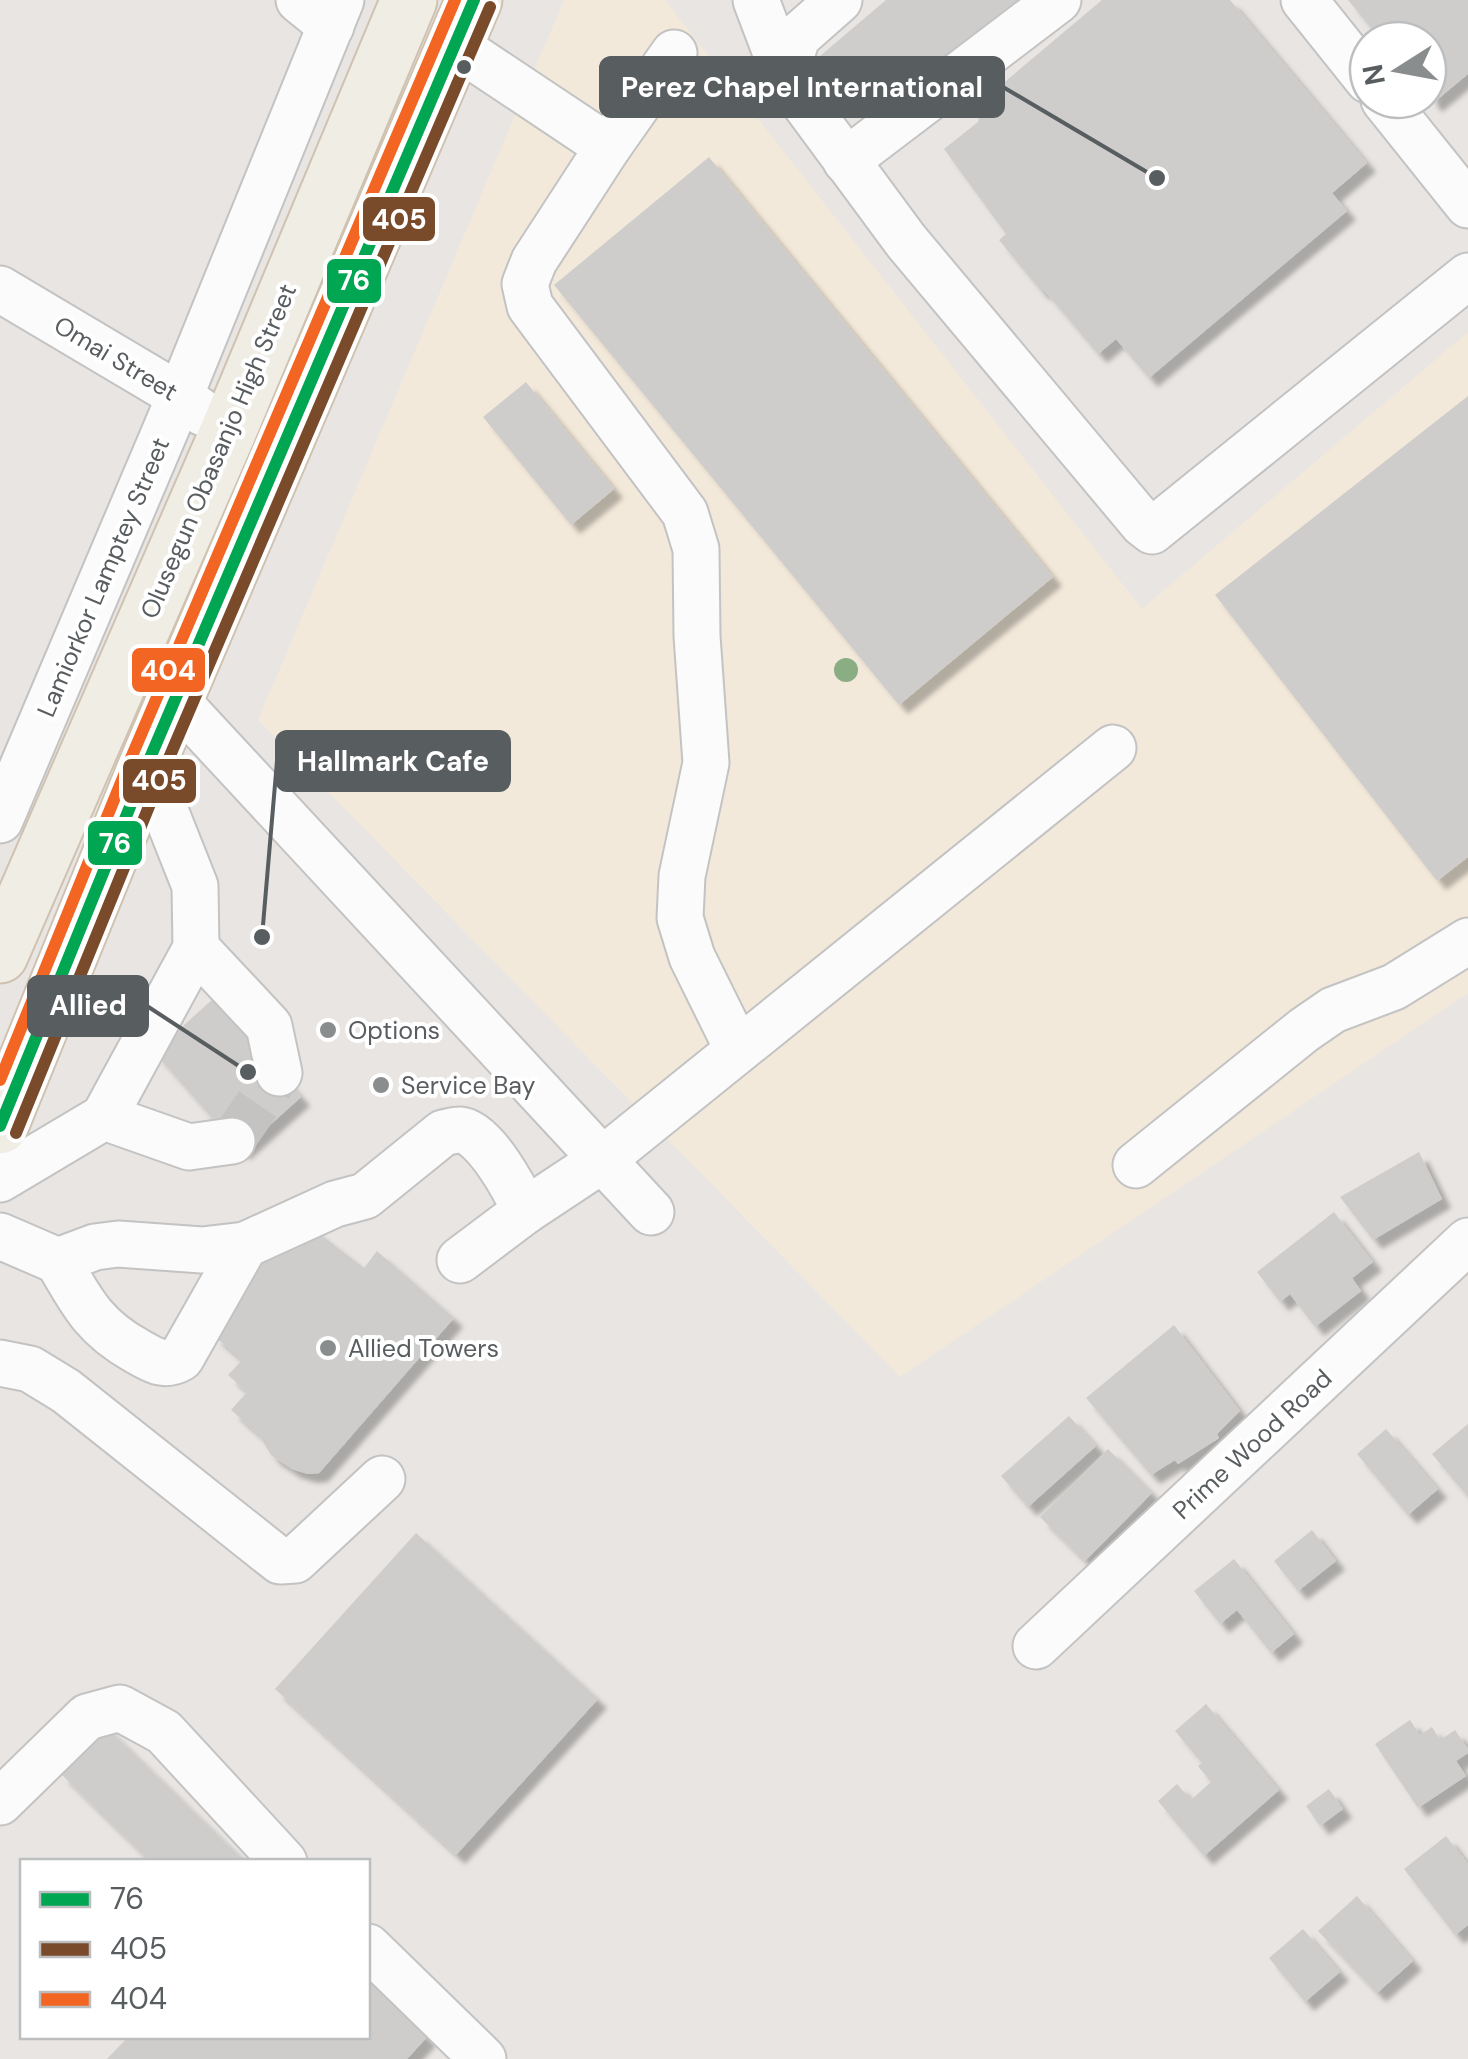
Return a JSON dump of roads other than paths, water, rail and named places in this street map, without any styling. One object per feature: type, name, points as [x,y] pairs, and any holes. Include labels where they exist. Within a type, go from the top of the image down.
[{"type":"main road","name":"Olusegun Obasanjo High Street","points":[[0,955],[228,432],[408,0]]},
{"type":"main road","points":[[0,1126],[148,765],[465,22]]},
{"type":"street","points":[[756,0],[785,77],[906,242],[1152,531],[1468,276]]},
{"type":"street","points":[[785,77],[796,36],[838,0]]},
{"type":"street","points":[[846,161],[1058,0]]},
{"type":"street","points":[[1304,0],[1348,55]]},
{"type":"street","name":"Lamiorkor Lamptey Street","points":[[0,820],[180,396],[324,9]]},
{"type":"street","points":[[465,22],[608,146]]},
{"type":"street","points":[[674,53],[534,260],[525,284],[530,306],[685,513],[696,550],[697,636],[706,763],[682,876],[680,918],[692,957],[738,1050]]},
{"type":"street","points":[[1400,120],[1468,205]]},
{"type":"street","name":"Omai Street","points":[[0,289],[180,396],[228,432]]},
{"type":"street","points":[[176,700],[651,1212]]},
{"type":"street","points":[[460,1260],[602,1160],[1114,748]]},
{"type":"street","points":[[0,1179],[104,1117],[196,948],[195,886],[148,765]]},
{"type":"street","points":[[1136,1165],[1304,1030],[1334,1010],[1394,988],[1468,941]]},
{"type":"street","points":[[196,948],[269,1026],[279,1073]]},
{"type":"street","points":[[104,1117],[188,1147],[232,1140]]},
{"type":"street","points":[[58,1261],[95,1247],[118,1244],[202,1250],[245,1245],[334,1204],[366,1196],[444,1133],[460,1130],[473,1134],[513,1183],[526,1211]]},
{"type":"street","points":[[0,1236],[58,1261],[91,1316],[110,1336],[156,1362],[170,1364],[181,1358],[245,1245]]},
{"type":"street","name":"Prime Wood Road","points":[[1036,1646],[1468,1241]]},
{"type":"street","points":[[0,1362],[30,1369],[66,1391],[280,1561],[295,1560],[382,1479]]},
{"type":"street","points":[[0,1802],[86,1717],[120,1708],[164,1732],[281,1859]]},
{"type":"street","points":[[370,1949],[466,2053]]},
{"type":"tunnel","points":[[232,1141],[279,1073]]},
{"type":"place","name":"Perez Chapel International","points":[[1157,178]]},
{"type":"place","name":"Hallmark Cafe","points":[[262,937]]},
{"type":"place","name":"Options","points":[[328,1030]]},
{"type":"place","name":"Allied","points":[[248,1072]]},
{"type":"place","name":"Service Bay","points":[[381,1085]]},
{"type":"place","name":"Allied Towers","points":[[328,1348]]}]
